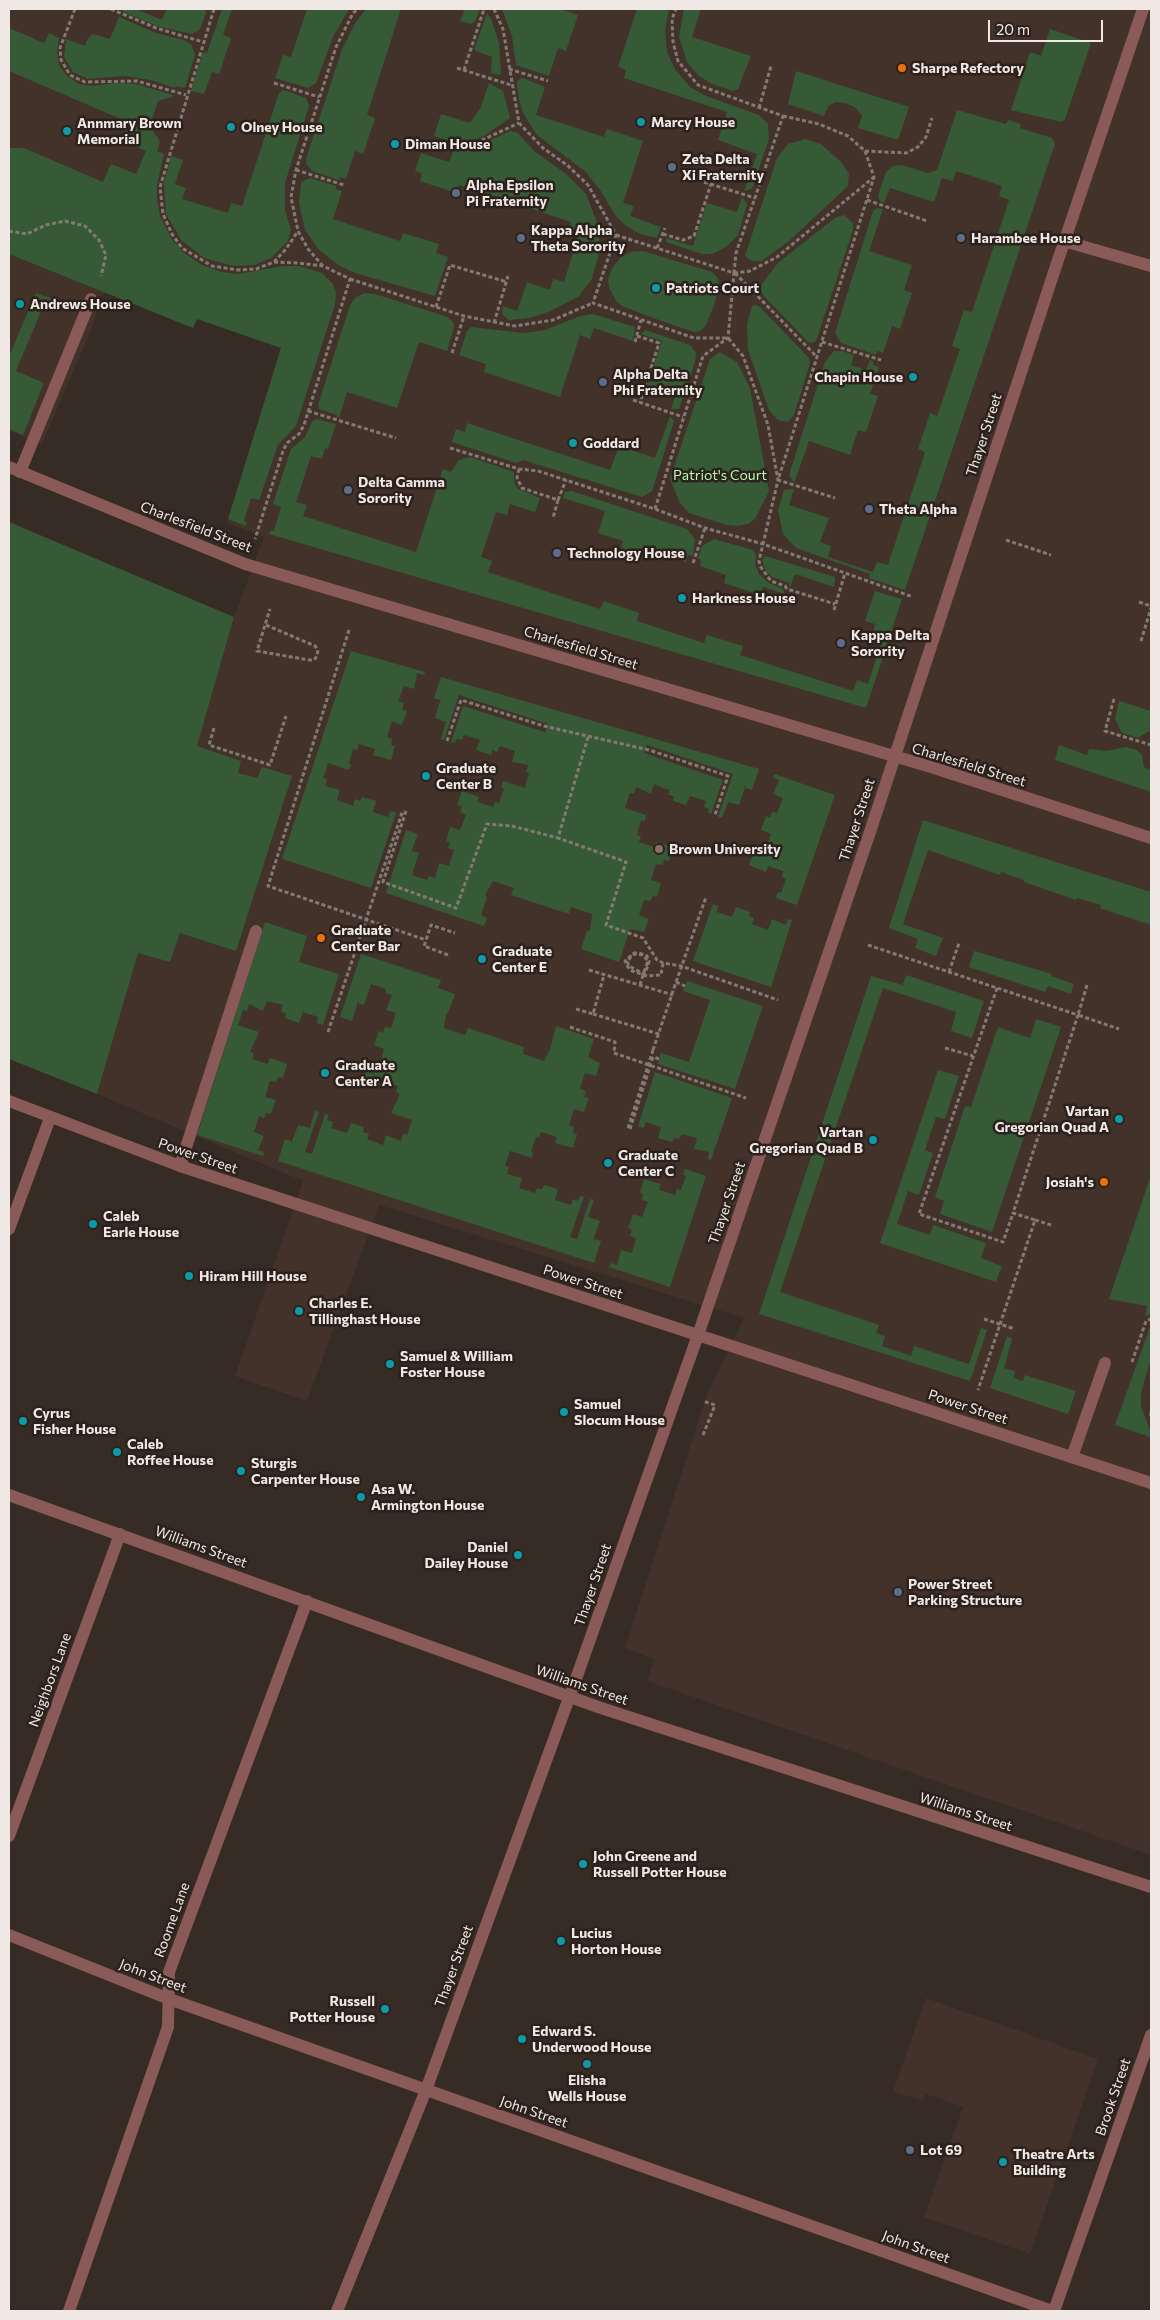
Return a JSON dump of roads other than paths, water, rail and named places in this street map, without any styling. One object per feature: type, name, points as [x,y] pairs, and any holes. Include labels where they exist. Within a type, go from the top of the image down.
[{"type":"street","name":"Thayer Street","points":[[337,2311],[426,2090],[570,1697],[698,1335],[894,758],[1064,241],[1143,9]]},
{"type":"street","points":[[1064,241],[1151,266]]},
{"type":"street","points":[[14,470],[91,299]]},
{"type":"street","name":"Charlesfield Street","points":[[14,470],[246,564],[894,758],[931,767],[1151,838]]},
{"type":"street","points":[[180,1166],[256,930]]},
{"type":"street","name":"Power Street","points":[[9,1101],[180,1166],[1151,1483]]},
{"type":"street","points":[[9,1229],[50,1118]]},
{"type":"street","points":[[1072,1457],[1105,1363]]},
{"type":"street","name":"Williams Street","points":[[9,1495],[570,1697],[1151,1888]]},
{"type":"street","name":"Neighbors Lane","points":[[9,1836],[120,1534]]},
{"type":"street","name":"Roome Lane","points":[[69,2311],[168,2027],[169,1972],[307,1601]]},
{"type":"street","name":"John Street","points":[[9,1935],[169,1999],[1053,2311]]},
{"type":"street","name":"Brook Street","points":[[1053,2311],[1151,2035]]},
{"type":"place","name":"Sharpe Refectory","points":[[902,68]]},
{"type":"place","name":"Marcy House","points":[[641,122]]},
{"type":"place","name":"Olney House","points":[[231,127]]},
{"type":"place","name":"Annmary Brown Memorial","points":[[67,131]]},
{"type":"place","name":"Diman House","points":[[395,144]]},
{"type":"place","name":"Zeta Delta Xi Fraternity","points":[[672,167]]},
{"type":"place","name":"Alpha Epsilon Pi Fraternity","points":[[456,193]]},
{"type":"place","name":"Kappa Alpha Theta Sorority","points":[[521,238]]},
{"type":"place","name":"Harambee House","points":[[961,238]]},
{"type":"place","name":"Patriots Court","points":[[656,288]]},
{"type":"place","name":"Andrews House","points":[[20,304]]},
{"type":"place","name":"Chapin House","points":[[913,377]]},
{"type":"place","name":"Alpha Delta Phi Fraternity","points":[[603,382]]},
{"type":"place","name":"Goddard","points":[[573,443]]},
{"type":"place","name":"Delta Gamma Sorority","points":[[348,490]]},
{"type":"place","name":"Theta Alpha","points":[[869,509]]},
{"type":"place","name":"Technology House","points":[[557,553]]},
{"type":"place","name":"Harkness House","points":[[682,598]]},
{"type":"place","name":"Kappa Delta Sorority","points":[[841,643]]},
{"type":"place","name":"Graduate Center B","points":[[426,776]]},
{"type":"place","name":"Brown University","points":[[659,849]]},
{"type":"place","name":"Graduate Center Bar","points":[[321,938]]},
{"type":"place","name":"Graduate Center E","points":[[482,959]]},
{"type":"place","name":"Graduate Center A","points":[[325,1073]]},
{"type":"place","name":"Vartan Gregorian Quad A","points":[[1119,1119]]},
{"type":"place","name":"Vartan Gregorian Quad B","points":[[873,1140]]},
{"type":"place","name":"Graduate Center C","points":[[608,1163]]},
{"type":"place","name":"Josiah's","points":[[1104,1182]]},
{"type":"place","name":"Caleb Earle House","points":[[93,1224]]},
{"type":"place","name":"Hiram Hill House","points":[[189,1276]]},
{"type":"place","name":"Charles E. Tillinghast House","points":[[299,1311]]},
{"type":"place","name":"Samuel & William Foster House","points":[[390,1364]]},
{"type":"place","name":"Samuel Slocum House","points":[[564,1412]]},
{"type":"place","name":"Cyrus Fisher House","points":[[23,1421]]},
{"type":"place","name":"Caleb Roffee House","points":[[117,1452]]},
{"type":"place","name":"Sturgis Carpenter House","points":[[241,1471]]},
{"type":"place","name":"Asa W. Armington House","points":[[361,1497]]},
{"type":"place","name":"Daniel Dailey House","points":[[518,1555]]},
{"type":"place","name":"Power Street Parking Structure","points":[[898,1592]]},
{"type":"place","name":"John Greene and Russell Potter House","points":[[583,1864]]},
{"type":"place","name":"Lucius Horton House","points":[[561,1941]]},
{"type":"place","name":"Russell Potter House","points":[[385,2009]]},
{"type":"place","name":"Edward S. Underwood House","points":[[522,2039]]},
{"type":"place","name":"Elisha Wells House","points":[[587,2064]]},
{"type":"place","name":"Lot 69","points":[[910,2150]]},
{"type":"place","name":"Theatre Arts Building","points":[[1003,2162]]},
{"type":"park label","name":"Patriot's Court","points":[[720,475]]}]
